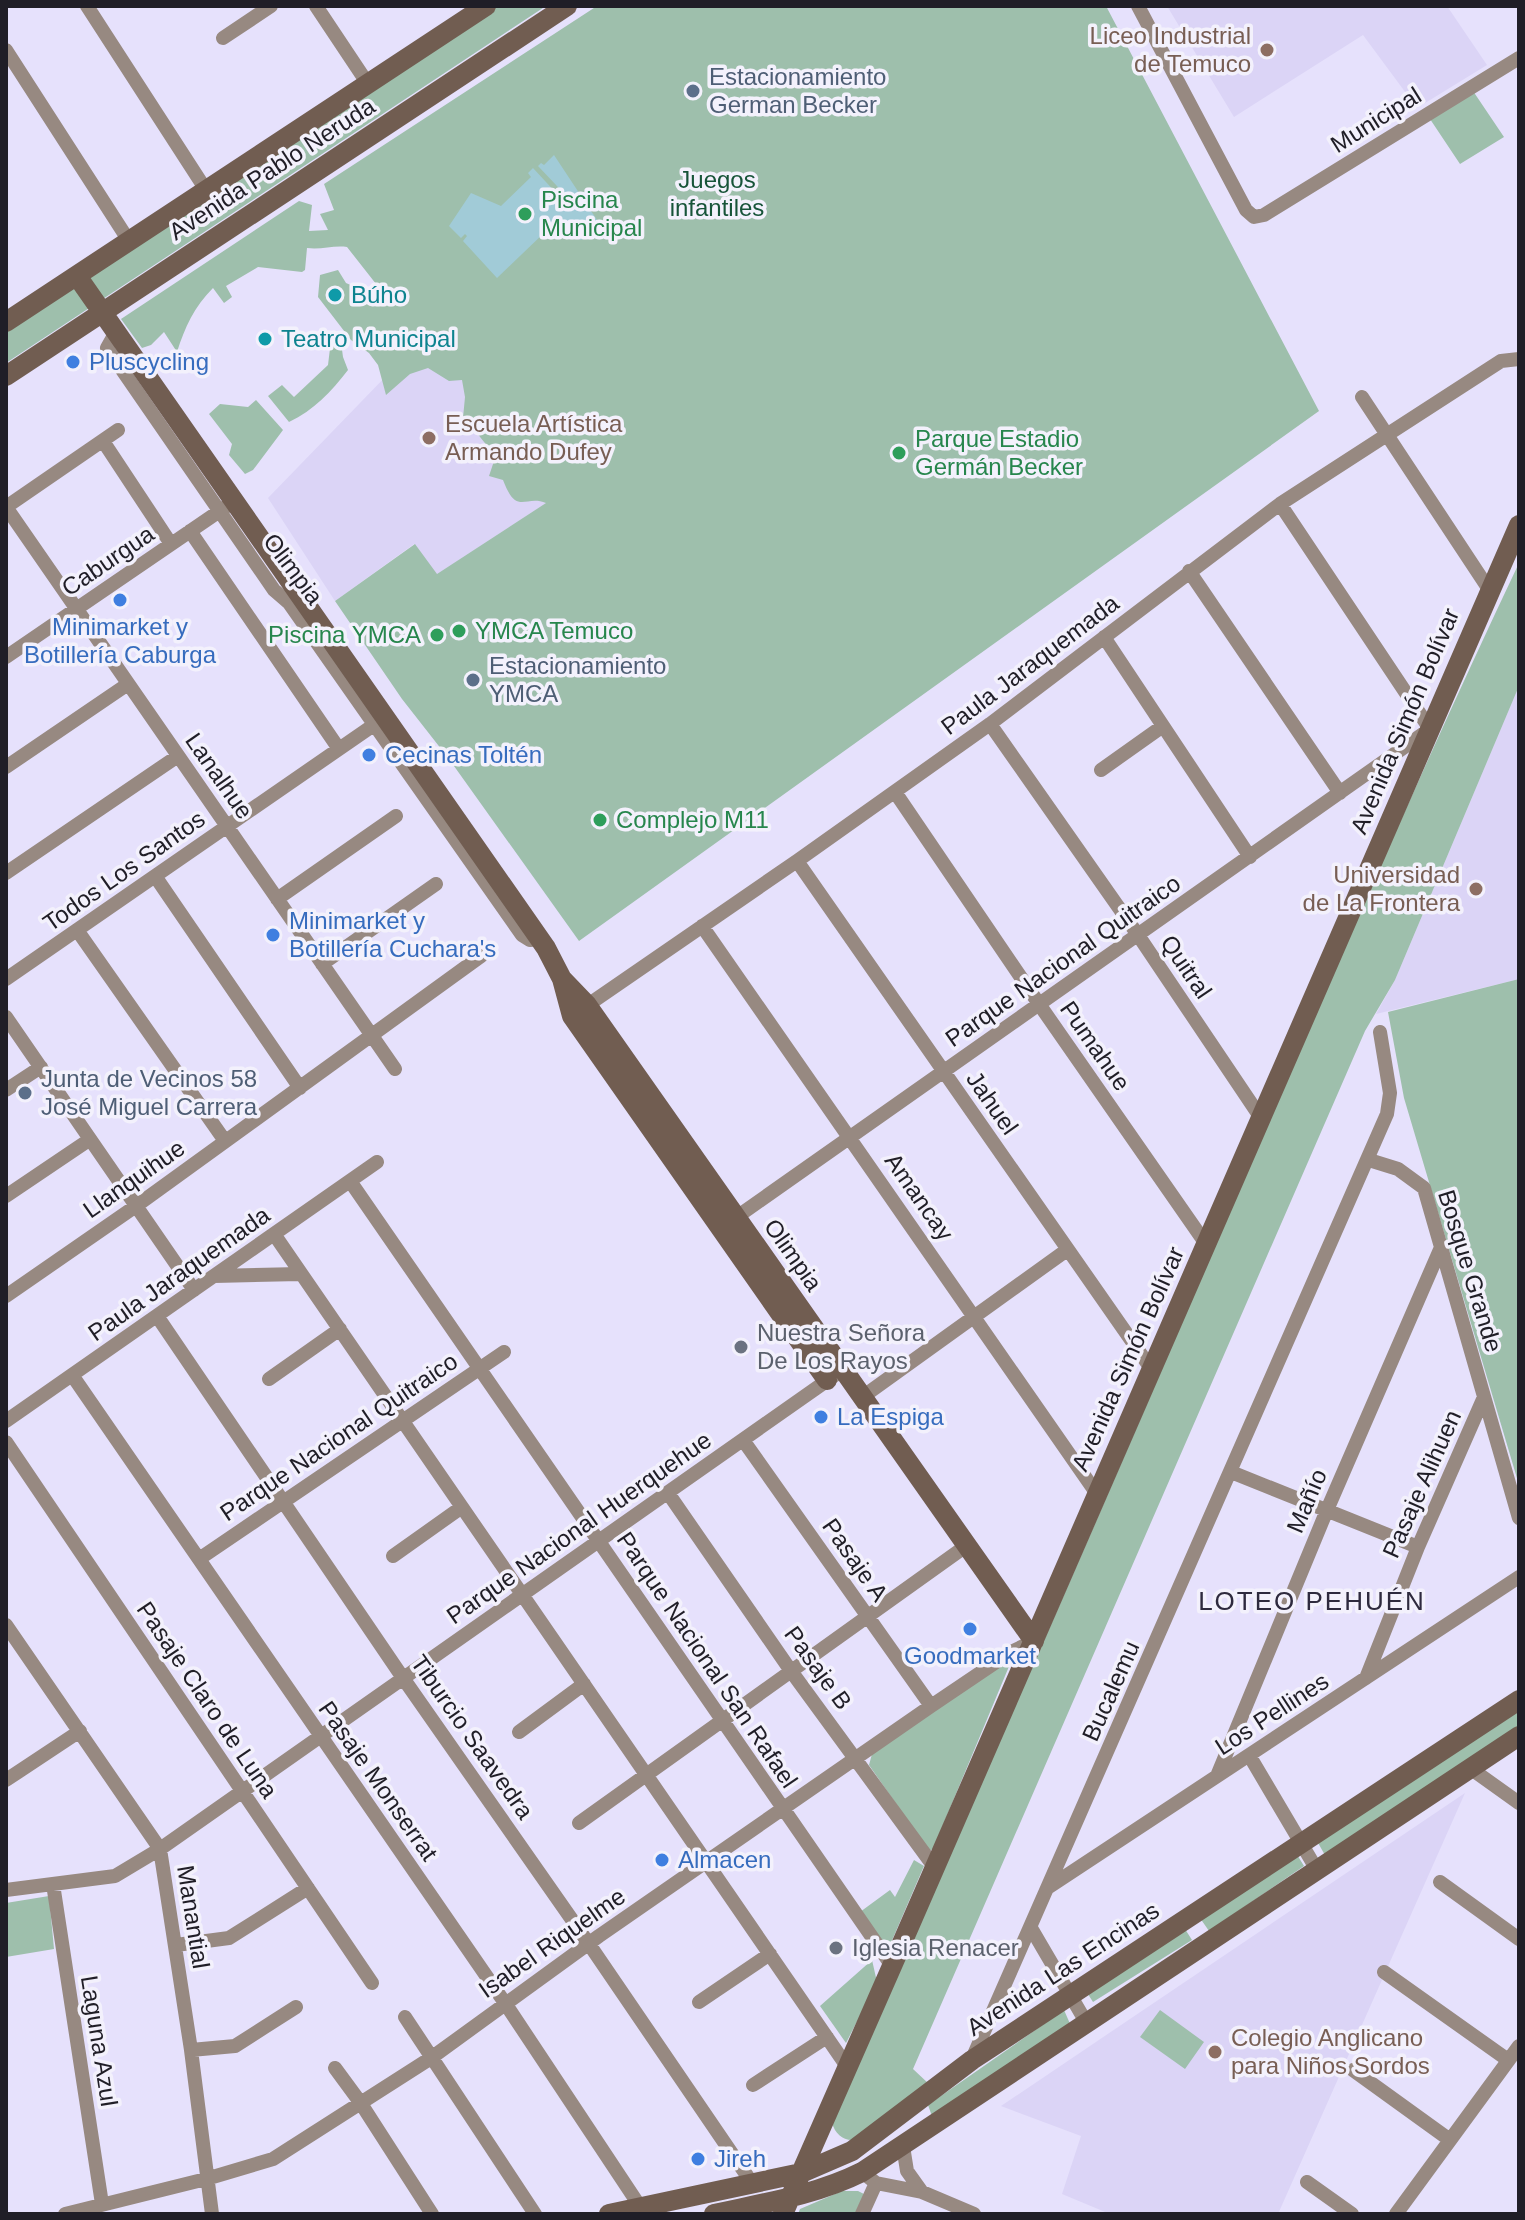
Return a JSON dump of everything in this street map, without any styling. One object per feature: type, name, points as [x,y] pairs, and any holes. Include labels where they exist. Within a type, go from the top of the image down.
[{"type":"street","points":[[87,6],[206,190]]},
{"type":"street","points":[[223,38],[271,6]]},
{"type":"street","points":[[316,6],[368,84]]},
{"type":"street","name":"Avenida Pablo Neruda","points":[[6,322],[486,6]]},
{"type":"street","name":"Municipal","points":[[1138,6],[1246,210],[1254,217],[1264,215],[1519,58]]},
{"type":"street","name":"Avenida Pablo Neruda","points":[[6,376],[559,8]]},
{"type":"street","points":[[6,50],[129,241]]},
{"type":"street","name":"Olimpia","points":[[77,276],[227,506],[379,721],[540,939],[579,1011],[834,1375],[861,1398],[1034,1641]]},
{"type":"street","name":"Paula Jaraquemada","points":[[579,1011],[990,724],[1280,504],[1501,361],[1519,359]]},
{"type":"street","points":[[1362,397],[1490,591]]},
{"type":"street","points":[[6,507],[118,430]]},
{"type":"street","points":[[103,441],[171,544]]},
{"type":"street","points":[[1280,504],[1430,729]]},
{"type":"street","name":"Caburgua","points":[[6,657],[227,506]]},
{"type":"street","name":"Lanalhue","points":[[6,507],[395,1069]]},
{"type":"street","name":"Avenida Simón Bolívar","points":[[786,2206],[1519,525]]},
{"type":"street","points":[[190,531],[339,749]]},
{"type":"street","points":[[1189,571],[1340,793]]},
{"type":"street","points":[[1104,637],[1250,857]]},
{"type":"street","points":[[6,767],[128,684]]},
{"type":"street","name":"Todos Los Santos","points":[[6,979],[379,721]]},
{"type":"street","name":"Quitral","points":[[990,724],[1261,1118]]},
{"type":"street","points":[[1101,770],[1163,726]]},
{"type":"street","name":"Parque Nacional Quitraico","points":[[728,1223],[1430,729]]},
{"type":"street","points":[[6,873],[178,756]]},
{"type":"street","name":"Pumahue","points":[[895,792],[1206,1244]]},
{"type":"street","points":[[277,899],[396,816]]},
{"type":"street","name":"Jahuel","points":[[797,861],[1152,1370]]},
{"type":"street","points":[[155,876],[300,1088]]},
{"type":"street","points":[[322,964],[436,884]]},
{"type":"street","name":"Amancay","points":[[702,926],[1097,1494]]},
{"type":"street","points":[[77,930],[225,1141]]},
{"type":"street","name":"Llanquihue","points":[[6,1296],[136,1206],[481,956]]},
{"type":"street","points":[[6,1017],[194,1290]]},
{"type":"street","name":"Bucalemu","points":[[972,2060],[1369,1160],[1387,1114],[1390,1093],[1380,1032]]},
{"type":"street","points":[[6,1090],[41,1067]]},
{"type":"street","points":[[6,1196],[89,1140]]},
{"type":"street","name":"Bosque Grande","points":[[1369,1160],[1398,1169],[1424,1188],[1519,1518]]},
{"type":"street","name":"Paula Jaraquemada","points":[[6,1421],[377,1162]]},
{"type":"street","name":"Parque Nacional San Rafael","points":[[350,1181],[892,1966]]},
{"type":"street","points":[[274,1234],[848,2068]]},
{"type":"street","name":"Mañío","points":[[1217,1776],[1327,1510],[1442,1245]]},
{"type":"street","points":[[861,1398],[1067,1250]]},
{"type":"street","points":[[214,1276],[300,1274]]},
{"type":"street","name":"Tiburcio Saavedra","points":[[157,1316],[752,2183]]},
{"type":"street","points":[[269,1379],[340,1329]]},
{"type":"street","name":"Parque Nacional Quitraico","points":[[199,1559],[504,1352]]},
{"type":"street","name":"Pasaje Monserrat","points":[[72,1375],[505,2003],[643,2211]]},
{"type":"street","name":"Parque Nacional Huerquehue","points":[[6,1890],[115,1876],[160,1849],[834,1375]]},
{"type":"street","name":"Pasaje Alihuen","points":[[1366,1678],[1418,1547],[1484,1397]]},
{"type":"street","name":"Pasaje A","points":[[743,1440],[931,1706]]},
{"type":"street","name":"Pasaje Claro de Luna","points":[[6,1442],[372,1983]]},
{"type":"street","points":[[1231,1472],[1418,1547]]},
{"type":"street","name":"Pasaje B","points":[[668,1493],[791,1671],[935,1868]]},
{"type":"street","points":[[393,1556],[462,1507]]},
{"type":"street","points":[[579,1823],[966,1546]]},
{"type":"street","name":"Los Pellines","points":[[1048,1887],[1519,1577]]},
{"type":"street","name":"Manantial","points":[[6,1625],[160,1849],[212,2214]]},
{"type":"street","name":"Isabel Riquelme","points":[[65,2214],[273,2159],[431,2058],[931,1706],[1011,1652],[1034,1641]]},
{"type":"street","points":[[519,1732],[584,1684]]},
{"type":"street","name":"Avenida Las Encinas","points":[[609,2214],[643,2211],[801,2173],[852,2151],[972,2060],[1519,1700]]},
{"type":"street","points":[[6,1780],[80,1731]]},
{"type":"street","points":[[862,2214],[869,2178],[903,2146],[1519,1736]]},
{"type":"street","points":[[1249,1755],[1317,1870]]},
{"type":"street","points":[[1470,1768],[1519,1803]]},
{"type":"street","points":[[1440,1882],[1519,1939]]},
{"type":"street","name":"Laguna Azul","points":[[53,1884],[102,2204]]},
{"type":"street","points":[[176,1945],[229,1938],[308,1888]]},
{"type":"street","points":[[1031,1928],[1086,2022]]},
{"type":"street","points":[[699,2002],[770,1954]]},
{"type":"street","points":[[1384,1972],[1508,2060]]},
{"type":"street","points":[[191,2050],[235,2046],[296,2007]]},
{"type":"street","points":[[405,2017],[535,2214]]},
{"type":"street","points":[[753,2085],[827,2037]]},
{"type":"street","points":[[1396,2214],[1519,2046]]},
{"type":"street","points":[[335,2068],[432,2214]]},
{"type":"street","points":[[1353,2070],[1450,2140]]},
{"type":"street","points":[[826,2118],[837,2140],[852,2151]]},
{"type":"street","points":[[903,2146],[907,2171],[922,2192]]},
{"type":"street","points":[[730,2213],[786,2206],[842,2181],[869,2178],[922,2192],[974,2214]]},
{"type":"street","points":[[1307,2182],[1352,2214]]},
{"type":"shaded area","name":"Liceo Industrial de Temuco","points":[[1167,6],[1447,6],[1487,65],[1417,108],[1363,35],[1234,117]]},
{"type":"shaded area","name":"Piscina Municipal","points":[[554,155],[597,220],[581,240],[553,228],[558,219],[549,229],[549,235],[545,232],[497,278],[463,241],[467,236],[465,234],[461,238],[449,226],[471,193],[501,206],[531,177],[528,173],[533,168],[571,209],[574,208],[575,205],[538,166],[541,163],[544,165]]},
{"type":"shaded area","name":"Escuela Artística Armando Dufey","points":[[421,340],[506,380],[557,496],[436,575],[414,544],[335,601],[268,498]]},
{"type":"shaded area","name":"Universidad de La Frontera","points":[[1519,686],[1519,979],[1376,1014],[1395,980]]},
{"type":"shaded area","name":"Colegio Anglicano para Niños Sordos","points":[[1465,1793],[1278,2214],[1110,2214],[1062,2194],[1081,2136],[1001,2106]]},
{"type":"green space","points":[[496,6],[546,6],[6,363],[6,328]]},
{"type":"green space","name":"Parque Estadio Germán Becker","points":[[597,6],[1106,6],[1319,411],[579,941],[449,759],[402,699],[335,601],[415,544],[437,574],[546,503],[517,501],[503,480],[489,476],[496,455],[463,418],[465,397],[462,380],[449,381],[428,368],[410,374],[386,395],[378,365],[369,353],[351,340],[318,297],[320,275],[338,270],[346,283],[369,293],[380,289],[347,247],[307,248],[305,270],[302,272],[258,267],[226,286],[232,297],[224,303],[213,288],[191,318],[177,352],[164,332],[151,345],[142,348],[121,319],[299,201],[312,205],[309,231],[328,230],[320,214],[334,210],[324,184]]},
{"type":"green space","points":[[1473,91],[1504,137],[1460,164],[1430,119]]},
{"type":"green space","points":[[332,332],[340,335],[348,370],[322,400],[289,422],[268,396],[282,385],[294,397],[328,365]]},
{"type":"green space","points":[[256,400],[283,430],[253,470],[245,474],[229,455],[232,444],[209,414],[220,404],[248,407]]},
{"type":"green space","points":[[1519,563],[1519,686],[1395,980],[1365,1031],[913,2069],[929,2084],[852,2140],[845,2139],[837,2133],[832,2123],[862,2052],[1350,934]]},
{"type":"green space","points":[[1519,979],[1519,1485],[1404,1098],[1388,1012]]},
{"type":"green space","points":[[1006,1661],[1010,1664],[933,1849],[929,1851],[869,1765],[872,1754]]},
{"type":"green space","points":[[1519,1708],[1519,1729],[1326,1857],[1317,1841]]},
{"type":"green space","points":[[1296,1853],[1304,1866],[1209,1931],[1200,1918]]},
{"type":"green space","points":[[914,1860],[924,1866],[890,1945],[883,1947],[860,1912],[890,1890],[895,1897]]},
{"type":"green space","points":[[49,1896],[54,1949],[6,1957],[6,1903]]},
{"type":"green space","points":[[1185,1929],[1192,1940],[1093,2002],[1086,1991]]},
{"type":"green space","points":[[872,1960],[877,1982],[846,2043],[820,2006]]},
{"type":"green space","points":[[1064,2010],[1071,2026],[933,2119],[928,2105]]},
{"type":"green space","points":[[1160,2010],[1204,2042],[1185,2069],[1140,2037]]},
{"type":"green space","points":[[842,2191],[864,2194],[855,2214],[798,2214],[800,2209]]},
{"type":"place","name":"Liceo Industrial de Temuco","points":[[1267,50]]},
{"type":"place","name":"Estacionamiento German Becker","points":[[693,91]]},
{"type":"place","name":"Piscina Municipal","points":[[525,214]]},
{"type":"place","name":"Búho","points":[[335,295]]},
{"type":"place","name":"Teatro Municipal","points":[[265,339]]},
{"type":"place","name":"Pluscycling","points":[[73,362]]},
{"type":"place","name":"Escuela Artística Armando Dufey","points":[[429,438]]},
{"type":"place","name":"Parque Estadio Germán Becker","points":[[899,453]]},
{"type":"place","name":"Minimarket y Botillería Caburga","points":[[120,600]]},
{"type":"place","name":"YMCA Temuco","points":[[459,631]]},
{"type":"place","name":"Piscina YMCA","points":[[437,635]]},
{"type":"place","name":"Estacionamiento YMCA","points":[[473,680]]},
{"type":"place","name":"Cecinas Toltén","points":[[369,755]]},
{"type":"place","name":"Complejo M11","points":[[600,820]]},
{"type":"place","name":"Universidad de La Frontera","points":[[1476,889]]},
{"type":"place","name":"Minimarket y Botillería Cuchara's","points":[[273,935]]},
{"type":"place","name":"Junta de Vecinos 58 José Miguel Carrera","points":[[25,1093]]},
{"type":"place","name":"Nuestra Señora De Los Rayos","points":[[741,1347]]},
{"type":"place","name":"La Espiga","points":[[821,1417]]},
{"type":"place","name":"Goodmarket","points":[[970,1629]]},
{"type":"place","name":"Almacen","points":[[662,1860]]},
{"type":"place","name":"Iglesia Renacer","points":[[836,1948]]},
{"type":"place","name":"Colegio Anglicano para Niños Sordos","points":[[1215,2052]]},
{"type":"place","name":"Jireh","points":[[698,2159]]},
{"type":"district","name":"LOTEO PEHUÉN","points":[[1312,1601]]},
{"type":"park label","name":"Juegos infantiles","points":[[717,194]]}]
